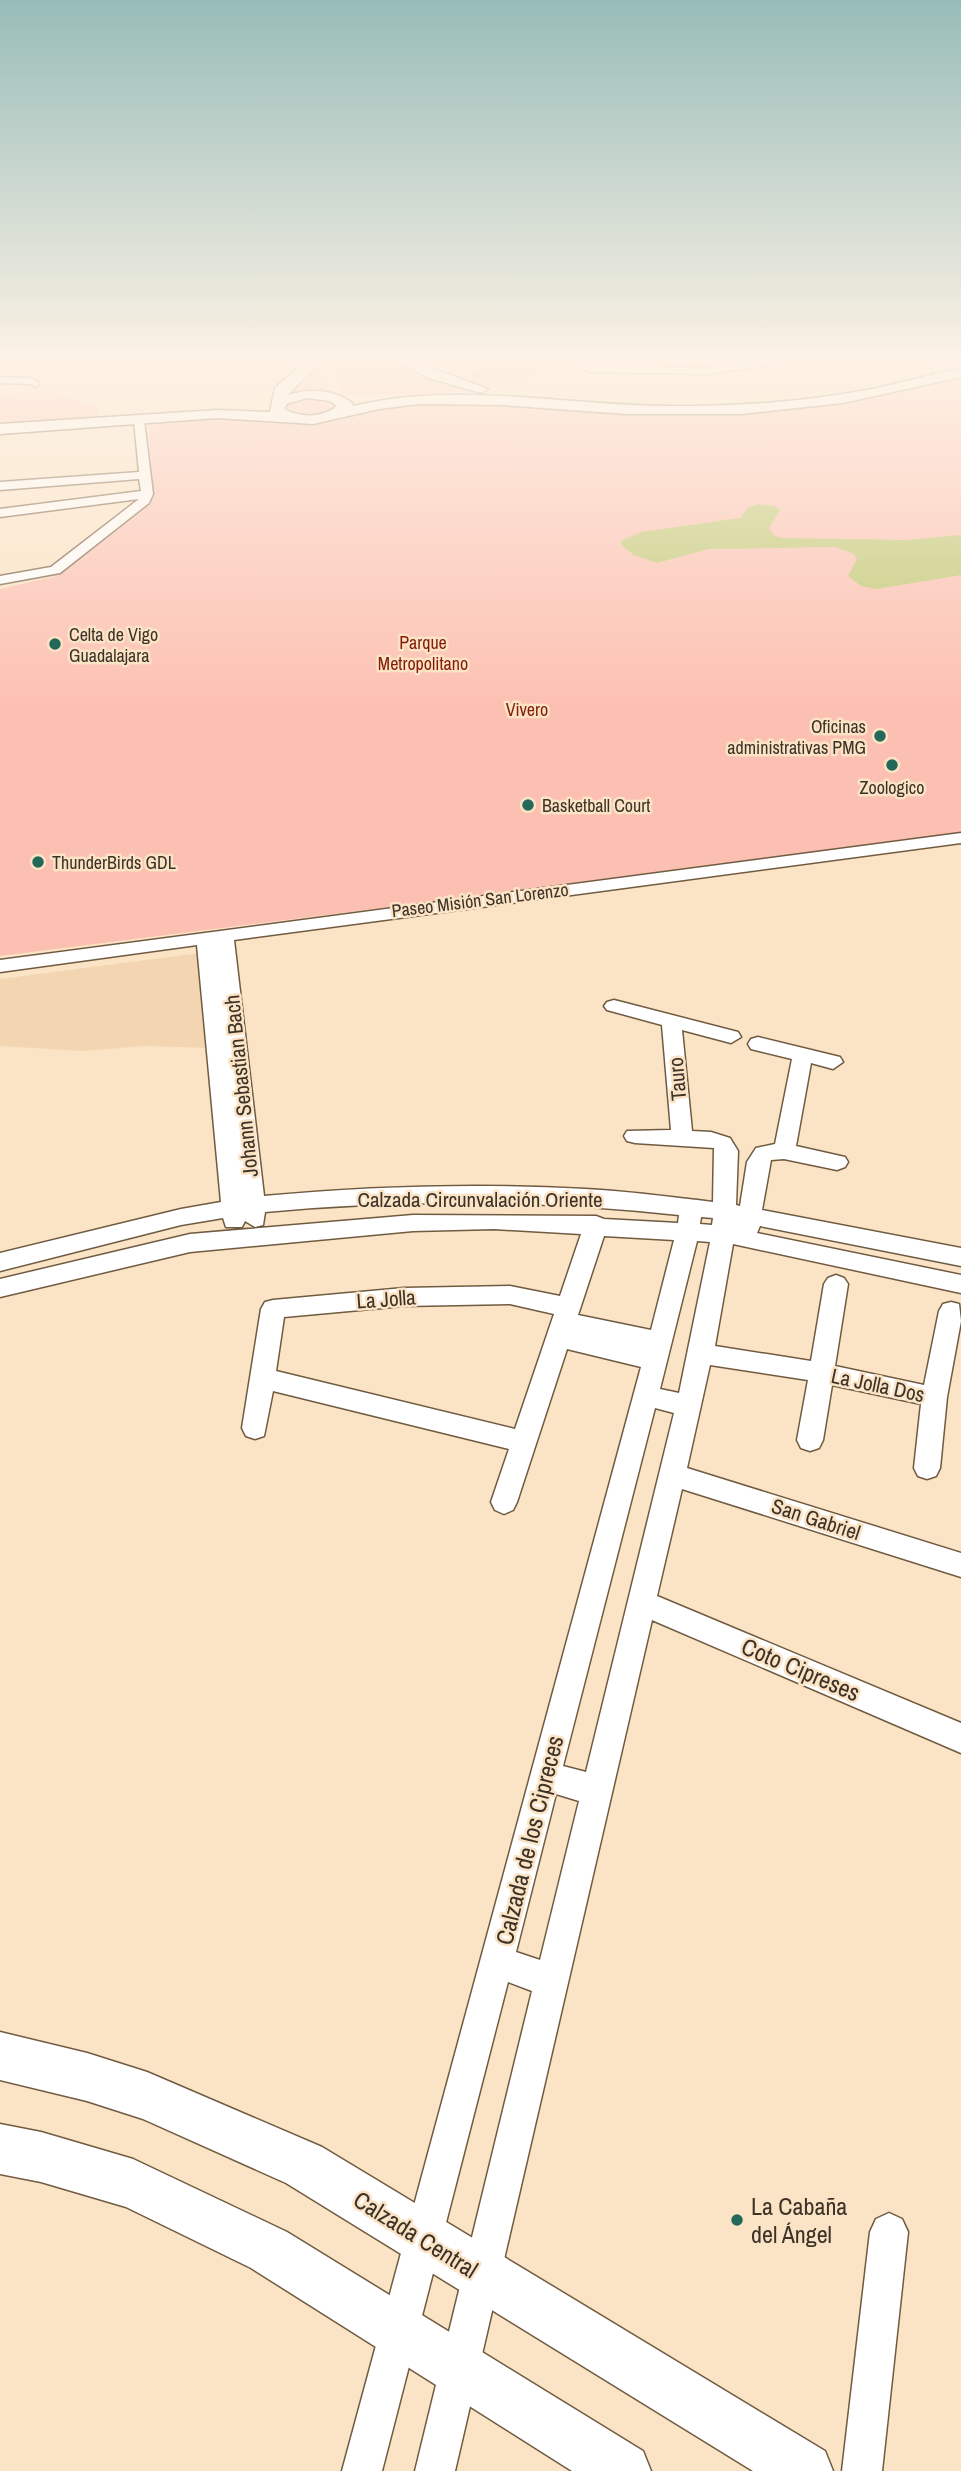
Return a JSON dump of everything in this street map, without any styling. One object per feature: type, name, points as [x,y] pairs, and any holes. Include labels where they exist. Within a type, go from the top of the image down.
[{"type":"street","points":[[0,486],[128,476]]},
{"type":"street","points":[[0,580],[55,570],[145,500],[145,476]]},
{"type":"street","points":[[0,513],[147,494]]},
{"type":"street","name":"Paseo Misión San Lorenzo","points":[[0,977],[433,906],[961,838]]},
{"type":"street","name":"Paseo Misión San Lorenzo","points":[[0,966],[216,943],[961,850]]},
{"type":"street","name":"Johann Sebastian Bach","points":[[216,943],[246,1237]]},
{"type":"street","name":"Tauro","points":[[614,1006],[731,1037]]},
{"type":"street","name":"Tauro","points":[[671,1021],[682,1138]]},
{"type":"street","points":[[758,1044],[833,1062]]},
{"type":"street","points":[[784,1151],[803,1054]]},
{"type":"street","points":[[635,1136],[711,1139],[722,1143],[727,1151],[736,1225]]},
{"type":"street","points":[[435,2471],[640,1602],[702,1347],[736,1225],[758,1162],[764,1153],[784,1151],[837,1162]]},
{"type":"street","name":"Calzada Circunvalación Oriente","points":[[0,1262],[181,1217],[243,1207],[319,1199],[479,1195],[586,1197],[825,1242],[961,1257]]},
{"type":"street","name":"Calzada Circunvalación Oriente","points":[[0,1288],[130,1255],[246,1237],[413,1223],[596,1224],[689,1218]]},
{"type":"street","name":"Calzada de los Cipreces","points":[[362,2471],[658,1351],[689,1218]]},
{"type":"street","points":[[505,1502],[562,1321],[596,1224]]},
{"type":"street","name":"Calzada Circunvalación Oriente","points":[[825,1242],[961,1284]]},
{"type":"street","name":"La Jolla Dos","points":[[810,1440],[836,1284]]},
{"type":"street","name":"La Jolla","points":[[255,1428],[273,1309],[404,1297],[510,1295],[562,1321],[658,1351]]},
{"type":"street","name":"La Jolla Dos","points":[[927,1468],[934,1397],[951,1311]]},
{"type":"street","name":"La Jolla Dos","points":[[702,1347],[760,1365],[768,1362],[934,1397]]},
{"type":"street","points":[[262,1378],[524,1442]]},
{"type":"street","points":[[646,1396],[688,1406]]},
{"type":"street","name":"San Gabriel","points":[[671,1474],[961,1565]]},
{"type":"street","name":"Coto Cipreses","points":[[640,1602],[961,1738]]},
{"type":"street","points":[[545,1776],[596,1790]]},
{"type":"street","points":[[498,1962],[551,1981]]},
{"type":"street","name":"Calzada Central","points":[[0,2056],[87,2077],[147,2096],[304,2165],[805,2471]]},
{"type":"street","points":[[0,2149],[41,2157],[133,2183],[269,2250],[623,2471]]},
{"type":"street","points":[[862,2471],[889,2232]]},
{"type":"shaded area","points":[[759,504],[775,506],[780,510],[769,528],[774,536],[784,538],[906,540],[961,535],[961,575],[876,589],[861,586],[848,576],[857,559],[854,554],[835,547],[709,549],[657,563],[634,555],[622,546],[621,541],[641,532],[740,518],[749,507]]},
{"type":"shaded area","points":[[200,953],[211,1048],[145,1046],[83,1051],[0,1046],[0,979]]},
{"type":"green space","name":"Parque Metropolitano","points":[[151,476],[961,476],[961,835],[0,956],[0,589],[56,576],[152,500]]},
{"type":"place","name":"Celta de Vigo Guadalajara","points":[[55,644]]},
{"type":"place","name":"Oficinas administrativas PMG","points":[[880,736]]},
{"type":"place","name":"Zoologico","points":[[892,765]]},
{"type":"place","name":"Basketball Court","points":[[528,805]]},
{"type":"place","name":"ThunderBirds GDL","points":[[38,862]]},
{"type":"place","name":"La Cabaña del Ángel","points":[[737,2220]]},
{"type":"park label","name":"Vivero","points":[[527,709]]}]
